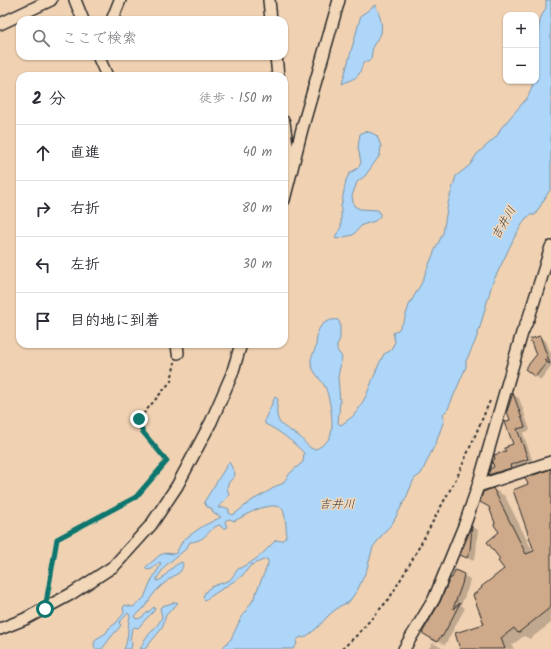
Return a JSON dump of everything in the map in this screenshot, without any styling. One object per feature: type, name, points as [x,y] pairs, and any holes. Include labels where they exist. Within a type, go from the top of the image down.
[{"type":"street","points":[[17,16],[51,0]]},
{"type":"street","points":[[75,0],[81,16]]},
{"type":"street","points":[[114,16],[120,0]]},
{"type":"street","points":[[269,0],[271,16]]},
{"type":"street","points":[[288,183],[339,0]]},
{"type":"street","points":[[0,24],[16,16]]},
{"type":"street","points":[[100,60],[105,72]]},
{"type":"street","points":[[276,60],[278,72]]},
{"type":"street","points":[[288,157],[290,174]]},
{"type":"street","points":[[404,649],[434,599],[466,521],[478,486],[522,333],[529,317],[551,247]]},
{"type":"street","points":[[0,629],[25,620],[45,609],[114,566],[151,525],[177,486],[211,422],[232,374],[240,348]]},
{"type":"street","points":[[478,486],[551,462]]},
{"type":"path","points":[[45,609],[57,539],[136,497],[167,461],[142,431],[139,419],[171,381],[177,348]]},
{"type":"path","points":[[342,649],[356,636],[389,599],[411,562],[458,475],[492,397]]},
{"type":"water","name":"吉井川","points":[[546,0],[551,0],[551,188],[535,215],[531,215],[526,218],[514,238],[492,284],[475,342],[466,361],[466,367],[448,409],[443,414],[444,420],[437,440],[421,474],[414,479],[392,524],[373,547],[367,569],[358,589],[349,602],[340,606],[316,629],[304,638],[301,637],[298,639],[296,641],[297,644],[293,649],[221,649],[231,639],[240,620],[253,600],[268,564],[268,560],[266,559],[251,565],[242,576],[205,600],[203,598],[204,594],[211,587],[230,580],[238,569],[261,555],[276,540],[283,540],[285,538],[286,529],[283,510],[278,506],[272,506],[257,510],[234,521],[230,519],[226,520],[225,522],[227,527],[222,528],[220,525],[217,526],[202,539],[190,542],[186,549],[166,565],[157,578],[157,581],[163,578],[176,565],[182,562],[183,565],[180,572],[160,587],[141,611],[134,616],[138,619],[154,607],[155,608],[138,628],[135,627],[132,629],[130,640],[132,642],[131,649],[124,649],[127,641],[130,616],[128,613],[119,623],[121,625],[119,628],[102,649],[95,649],[94,644],[96,639],[106,633],[109,628],[116,623],[124,613],[123,608],[125,605],[133,607],[144,598],[150,583],[161,564],[160,562],[152,569],[147,570],[145,568],[160,555],[166,553],[176,553],[183,540],[203,526],[221,517],[214,514],[211,508],[207,507],[204,502],[229,462],[235,473],[228,485],[229,495],[218,508],[229,509],[229,513],[232,515],[251,501],[282,484],[291,472],[303,462],[304,453],[295,444],[265,424],[265,419],[275,397],[278,399],[278,420],[282,425],[300,437],[313,449],[319,447],[328,440],[332,430],[332,415],[329,400],[323,383],[313,370],[311,361],[315,349],[318,330],[322,324],[331,320],[338,320],[340,323],[340,339],[337,345],[337,350],[342,357],[338,377],[340,402],[338,423],[341,425],[352,417],[358,410],[366,396],[384,354],[390,351],[395,342],[393,333],[398,330],[404,321],[409,305],[421,284],[443,233],[448,203],[456,176],[470,165],[477,154],[497,136],[501,128],[528,97],[533,84],[539,84],[539,25],[546,8]]},
{"type":"water","points":[[375,5],[380,18],[381,33],[373,46],[371,59],[368,62],[364,62],[358,76],[342,84],[361,15]]},
{"type":"water","points":[[365,131],[377,136],[381,146],[380,155],[365,176],[357,182],[352,196],[353,202],[354,206],[360,209],[378,210],[380,216],[375,221],[362,225],[353,235],[336,239],[335,237],[341,227],[341,207],[346,180],[350,173],[358,168],[361,163],[358,147],[360,134]]},
{"type":"water","points":[[176,602],[178,603],[166,615],[159,632],[145,649],[140,649],[145,639],[159,623],[162,617],[160,608]]},
{"type":"building","points":[[540,336],[550,364],[547,362],[535,377],[525,369],[537,354],[535,353],[530,339]]},
{"type":"building","points":[[513,393],[525,427],[517,429],[528,459],[510,465],[511,468],[488,475],[490,469],[494,467],[492,461],[495,459],[494,455],[506,451],[504,448],[513,444],[505,422],[510,420],[507,411]]},
{"type":"building","points":[[551,469],[551,607],[518,633],[514,628],[501,638],[505,649],[460,649],[455,633],[484,624],[473,595],[504,569],[498,561],[500,559],[487,542],[499,532],[494,525],[495,523],[489,507],[480,502],[483,492],[493,488],[526,554],[534,551],[513,490],[528,484],[525,478]]},
{"type":"building","points":[[472,526],[470,550],[467,558],[460,555]]},
{"type":"building","points":[[455,570],[464,574],[453,609],[460,603],[445,632],[437,642],[422,633],[440,602]]},
{"type":"route","points":[[45,609],[57,539],[136,497],[167,461],[142,431],[139,419]]}]
